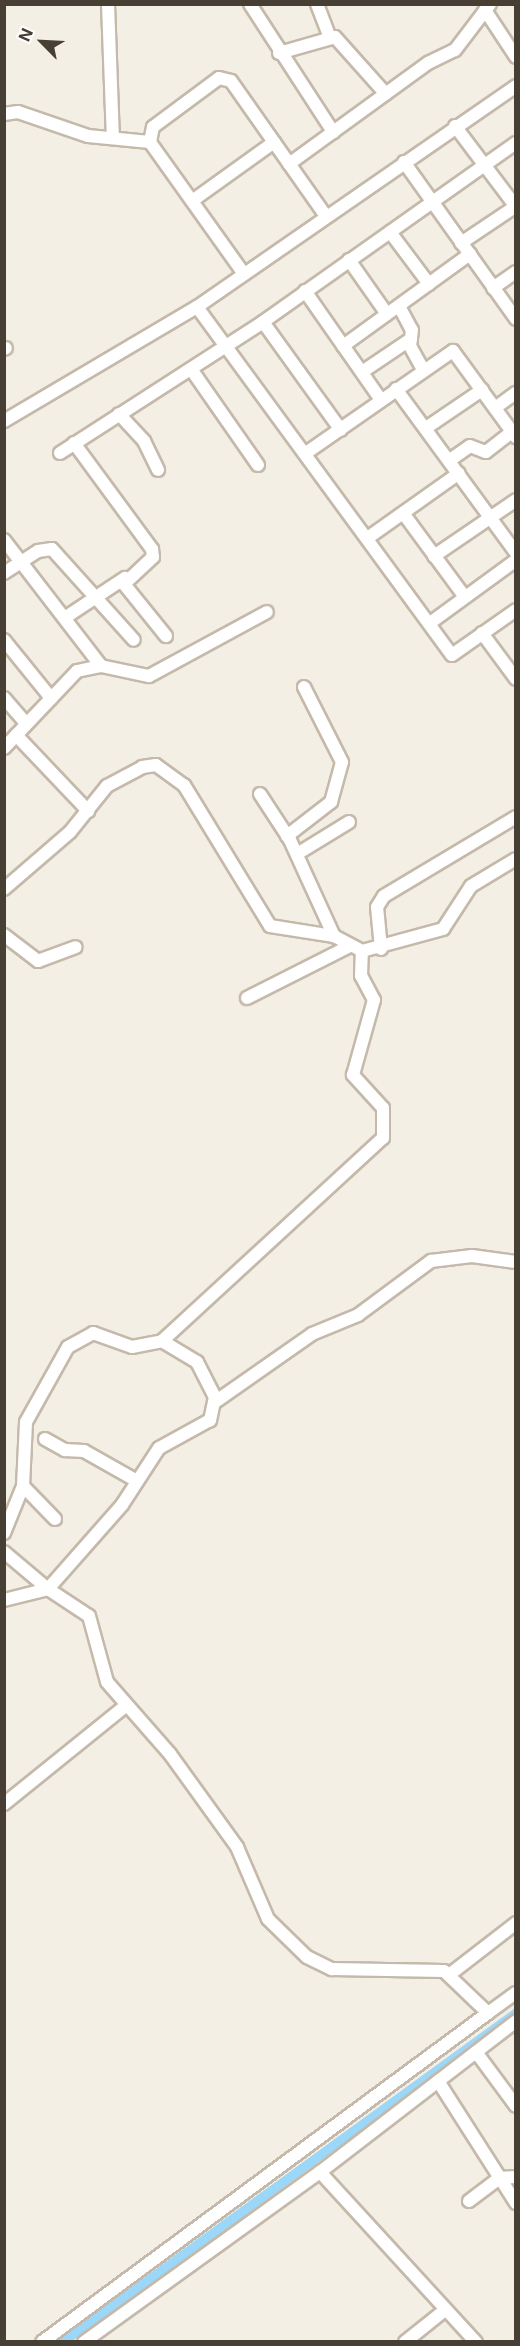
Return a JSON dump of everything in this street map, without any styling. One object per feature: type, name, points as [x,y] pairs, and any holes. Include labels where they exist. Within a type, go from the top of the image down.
[{"type":"street","points":[[108,4],[112,138]]},
{"type":"street","points":[[250,4],[279,53],[333,132]]},
{"type":"street","points":[[317,4],[328,35],[343,43],[386,94]]},
{"type":"street","points":[[289,164],[386,94],[455,50],[487,7],[516,57]]},
{"type":"street","points":[[279,53],[328,35]]},
{"type":"street","points":[[244,274],[150,142],[153,127],[225,77],[326,216]]},
{"type":"street","points":[[4,421],[197,307],[455,126],[516,86]]},
{"type":"street","points":[[5,114],[18,112],[88,136],[150,142]]},
{"type":"street","points":[[455,126],[515,206],[461,243]]},
{"type":"street","points":[[192,201],[274,142]]},
{"type":"street","points":[[60,453],[262,322],[516,143]]},
{"type":"street","points":[[404,162],[516,319]]},
{"type":"street","points":[[390,232],[429,284]]},
{"type":"street","points":[[344,345],[470,254]]},
{"type":"street","points":[[349,260],[387,314]]},
{"type":"street","points":[[494,288],[516,272]]},
{"type":"street","points":[[305,291],[381,400]]},
{"type":"street","points":[[399,306],[423,369]]},
{"type":"street","points":[[197,307],[369,537],[452,655],[516,610]]},
{"type":"street","points":[[262,322],[340,430]]},
{"type":"street","points":[[362,372],[411,339]]},
{"type":"street","points":[[306,453],[423,369],[453,351],[514,435],[486,452],[470,446],[450,460]]},
{"type":"street","points":[[191,369],[258,465]]},
{"type":"street","points":[[396,389],[450,460],[516,554]]},
{"type":"street","points":[[426,428],[482,390]]},
{"type":"street","points":[[495,408],[516,393]]},
{"type":"street","points":[[119,414],[144,441],[159,470]]},
{"type":"street","points":[[66,617],[94,596],[125,578],[154,554],[74,443]]},
{"type":"street","points":[[369,537],[459,473]]},
{"type":"street","points":[[434,556],[516,500]]},
{"type":"street","points":[[403,513],[465,597]]},
{"type":"street","points":[[4,540],[23,560],[101,666]]},
{"type":"street","points":[[4,573],[23,560],[52,549],[134,639]]},
{"type":"street","points":[[430,623],[516,560]]},
{"type":"street","points":[[125,578],[127,589],[166,636]]},
{"type":"street","points":[[4,748],[77,671],[101,666],[149,676],[267,612]]},
{"type":"street","points":[[482,633],[514,673]]},
{"type":"street","points":[[4,640],[51,698]]},
{"type":"street","points":[[288,836],[331,802],[342,762],[304,687]]},
{"type":"street","points":[[4,698],[26,723]]},
{"type":"street","points":[[16,735],[88,811]]},
{"type":"street","points":[[4,889],[122,776],[141,767],[169,771],[184,785],[270,926],[334,936],[362,951],[381,949],[443,928],[468,889],[516,859]]},
{"type":"street","points":[[260,794],[288,836],[334,936]]},
{"type":"street","points":[[381,949],[377,907],[384,896],[516,817]]},
{"type":"street","points":[[297,854],[350,822]]},
{"type":"street","points":[[4,934],[38,960],[76,946]]},
{"type":"street","points":[[247,998],[350,946]]},
{"type":"street","points":[[4,1533],[23,1486],[26,1422],[68,1347],[93,1333],[132,1347],[162,1341],[383,1138],[383,1108],[353,1075],[373,1010],[360,971],[362,951]]},
{"type":"street","points":[[4,1600],[48,1589],[137,1481],[159,1448],[210,1420],[215,1402],[312,1334],[358,1315],[431,1261],[472,1256],[516,1262]]},
{"type":"street","points":[[162,1341],[197,1362],[215,1402]]},
{"type":"street","points":[[45,1439],[65,1450],[84,1452],[137,1481]]},
{"type":"street","points":[[23,1486],[55,1519]]},
{"type":"street","points":[[4,1552],[48,1589],[89,1616],[99,1667],[124,1707],[170,1754],[237,1847],[268,1919],[307,1957],[332,1969],[449,1975],[516,1923]]},
{"type":"street","points":[[4,1804],[124,1707]]},
{"type":"street","points":[[449,1975],[488,2013]]},
{"type":"street","points":[[42,2342],[516,1992]]},
{"type":"street","points":[[84,2342],[320,2172],[515,2022]]},
{"type":"street","points":[[476,2052],[516,2106]]},
{"type":"street","points":[[438,2081],[516,2203]]},
{"type":"street","points":[[320,2172],[476,2342]]},
{"type":"street","points":[[469,2201],[500,2178],[516,2177]]},
{"type":"street","points":[[407,2341],[445,2310]]},
{"type":"waterway","points":[[62,2342],[516,2012]]}]
